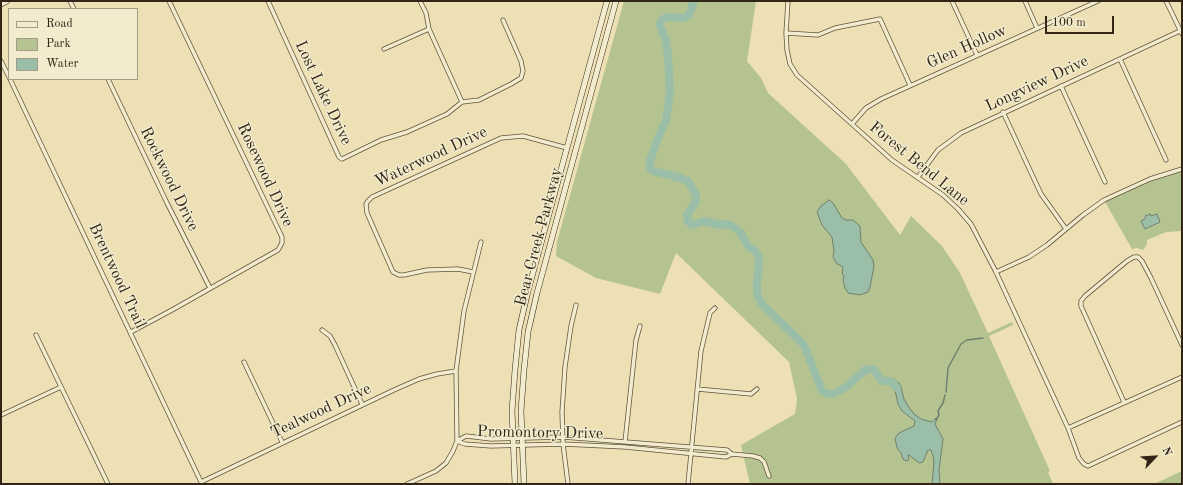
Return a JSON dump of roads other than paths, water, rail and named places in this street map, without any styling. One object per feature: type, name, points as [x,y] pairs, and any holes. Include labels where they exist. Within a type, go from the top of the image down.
[{"type":"main road","points":[[1,4],[7,1]]},
{"type":"main road","name":"Bear Creek Parkway","points":[[515,484],[513,446],[514,370],[519,330],[528,291],[607,1]]},
{"type":"main road","name":"Bear Creek Parkway","points":[[524,484],[522,438],[524,370],[531,315],[616,1]]},
{"type":"street","name":"Rosewood Drive","points":[[131,332],[281,247],[282,237],[169,1]]},
{"type":"street","name":"Lost Lake Drive","points":[[268,1],[340,158],[347,157],[381,140],[407,132],[447,114],[462,102]]},
{"type":"street","points":[[420,1],[426,12],[429,29],[462,102],[479,100],[521,78],[523,71],[521,61],[502,20]]},
{"type":"street","name":"Forest Bend Lane","points":[[788,1],[786,33],[788,57],[793,70],[797,75],[892,160],[943,195],[965,216],[978,236],[1068,428],[1079,458],[1084,464],[1088,466],[1182,422]]},
{"type":"street","points":[[952,1],[976,55]]},
{"type":"street","points":[[1024,1],[1037,28]]},
{"type":"street","name":"Glen Hollow","points":[[852,124],[862,112],[872,105],[910,85],[1096,1]]},
{"type":"street","points":[[1166,1],[1182,32]]},
{"type":"street","points":[[786,33],[818,35],[835,28],[880,19],[910,85]]},
{"type":"street","points":[[384,49],[429,29]]},
{"type":"street","name":"Longview Drive","points":[[918,177],[938,150],[961,133],[1120,58],[1182,32]]},
{"type":"street","points":[[1120,58],[1166,160]]},
{"type":"street","name":"Brentwood Trail","points":[[1,61],[8,76]]},
{"type":"street","name":"Brentwood Trail","points":[[10,80],[202,483]]},
{"type":"street","name":"Rockwood Drive","points":[[108,80],[167,203],[210,288]]},
{"type":"street","points":[[1061,86],[1105,182]]},
{"type":"street","points":[[1003,112],[1041,194],[1066,229]]},
{"type":"street","name":"Waterwood Drive","points":[[473,272],[458,269],[427,270],[399,275],[393,272],[367,213],[366,204],[372,197],[501,138],[523,136],[567,148]]},
{"type":"street","points":[[996,272],[1029,257],[1047,245],[1095,206],[1112,196],[1150,179],[1182,169]]},
{"type":"street","points":[[407,484],[436,471],[446,463],[454,451],[457,441],[456,371],[464,311],[481,242]]},
{"type":"street","points":[[1124,402],[1081,306],[1081,301],[1085,296],[1127,261],[1134,257],[1138,257],[1142,261],[1151,278],[1182,346]]},
{"type":"street","points":[[568,484],[562,437],[562,412],[565,367],[571,326],[576,305]]},
{"type":"street","points":[[688,484],[701,351],[710,313],[716,308]]},
{"type":"street","points":[[625,447],[636,340],[640,326]]},
{"type":"street","points":[[322,330],[330,336],[335,345],[362,404]]},
{"type":"street","points":[[36,335],[108,484]]},
{"type":"street","points":[[244,362],[282,442]]},
{"type":"street","name":"Tealwood Drive","points":[[202,483],[282,442],[362,404],[419,379],[456,371]]},
{"type":"street","points":[[1068,428],[1182,376]]},
{"type":"street","points":[[1,415],[61,387]]},
{"type":"street","points":[[697,389],[751,394],[757,390]]},
{"type":"street","name":"Promontory Drive","points":[[457,441],[466,436],[491,438],[562,437],[727,450],[732,454]]},
{"type":"street","points":[[542,437],[542,445]]},
{"type":"street","points":[[491,438],[491,446]]},
{"type":"street","name":"Promontory Drive","points":[[457,441],[465,444],[491,446],[563,444],[625,447],[692,454],[726,456],[732,454],[753,456],[760,458],[766,466],[769,476]]},
{"type":"water","points":[[829,200],[833,203],[842,218],[846,220],[853,220],[860,226],[861,242],[873,260],[874,266],[870,287],[868,292],[860,295],[848,293],[845,288],[843,280],[844,276],[842,274],[843,267],[836,263],[833,257],[834,251],[832,237],[822,225],[817,212],[821,206]]},
{"type":"water","points":[[1150,214],[1151,216],[1157,214],[1160,222],[1145,229],[1141,221],[1146,218],[1145,216]]},
{"type":"water","points":[[893,379],[899,383],[904,399],[914,414],[921,419],[932,422],[936,418],[937,419],[935,424],[943,439],[939,470],[940,484],[932,484],[934,462],[931,450],[928,450],[923,462],[919,463],[909,455],[909,460],[906,461],[903,459],[897,448],[895,438],[899,433],[914,426],[915,421],[902,411],[898,404],[895,390],[890,381]]},
{"type":"waterway","points":[[694,1],[689,15],[683,18],[666,17],[661,21],[660,25],[666,42],[668,55],[670,93],[666,120],[656,143],[650,161],[650,168],[653,171],[688,181],[696,195],[696,202],[687,215],[688,221],[692,225],[704,221],[720,225],[728,224],[740,232],[748,246],[754,250],[759,257],[757,293],[761,303],[804,345],[822,391],[828,394],[835,393],[845,388],[865,370],[870,369],[873,369],[882,381],[889,381],[897,388]]},
{"type":"waterway","points":[[946,392],[948,368],[961,344],[967,340],[983,338]]},
{"type":"waterway","points":[[936,420],[945,395]]}]
